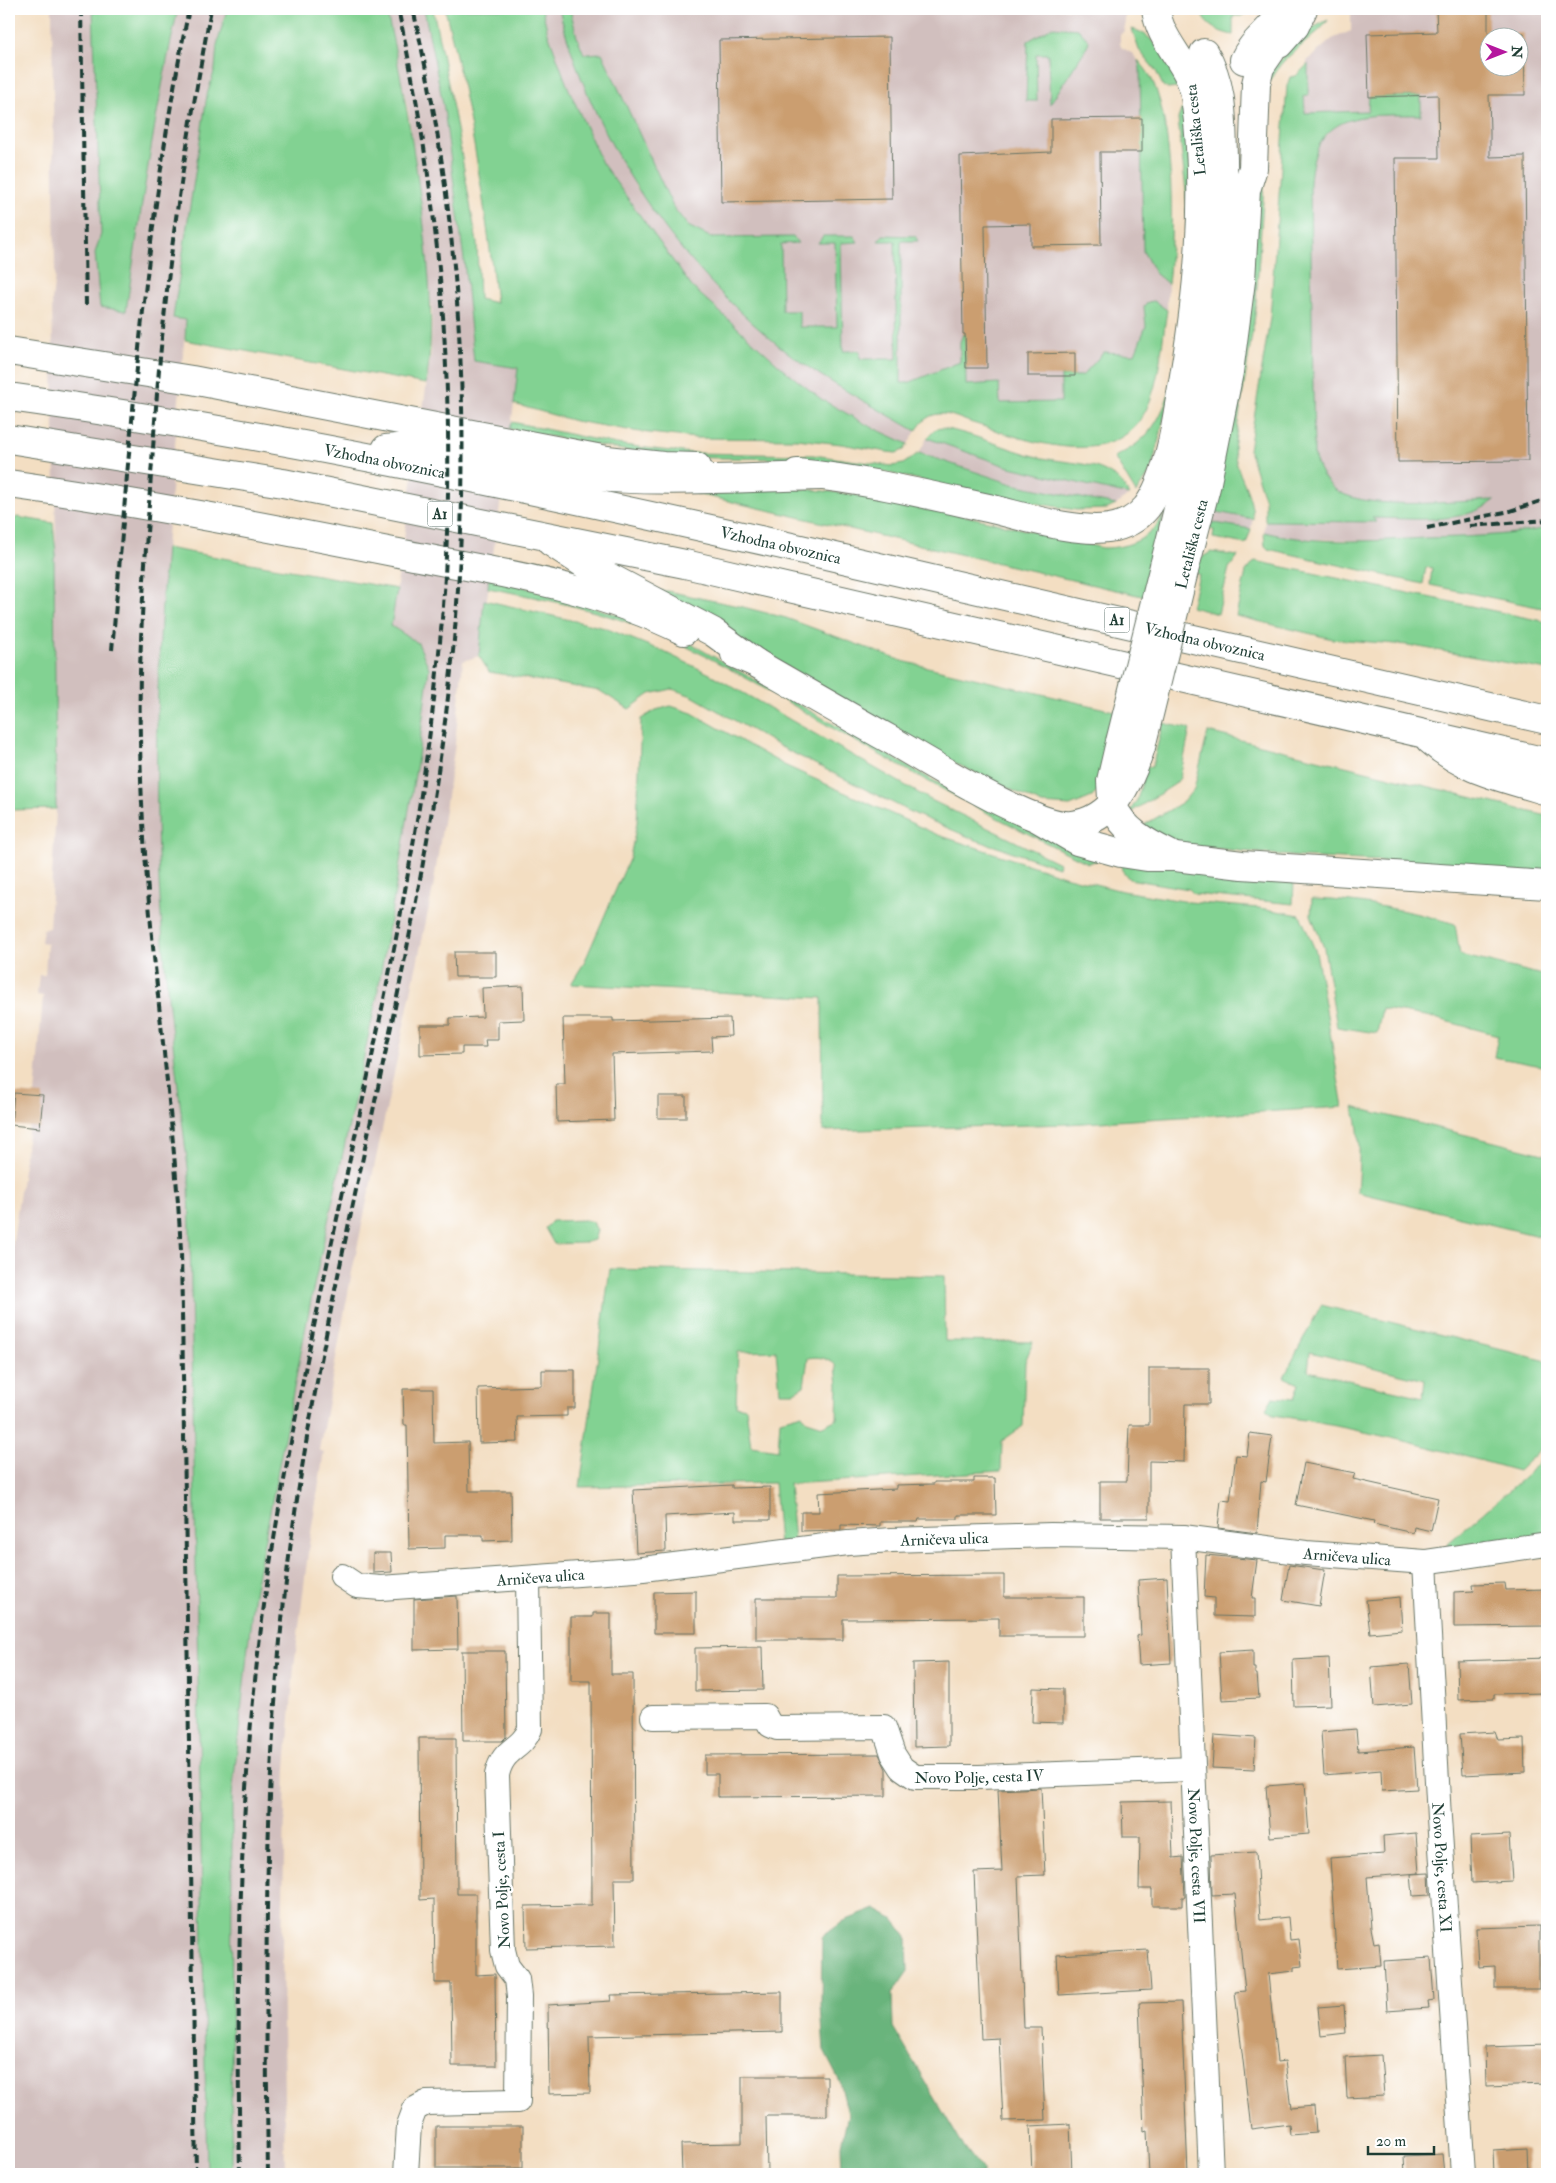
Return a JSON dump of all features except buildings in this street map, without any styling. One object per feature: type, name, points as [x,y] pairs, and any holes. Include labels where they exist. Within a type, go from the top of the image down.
[{"type":"main road","name":"Letališka cesta","points":[[1156,9],[1156,17],[1165,37],[1190,77],[1196,106],[1201,187],[1199,261],[1189,350]]},
{"type":"main road","name":"Letališka cesta","points":[[1034,816],[1056,824],[1072,825],[1099,815],[1112,805],[1129,779],[1130,745],[1174,568],[1213,338],[1223,202],[1220,96],[1213,70],[1204,52],[1182,32],[1174,9]]},
{"type":"main road","points":[[1243,62],[1253,44],[1275,24],[1283,9]]},
{"type":"main road","name":"Letališka cesta","points":[[1174,568],[1206,487],[1229,372],[1241,281],[1246,190],[1253,168],[1257,75],[1265,57],[1291,33],[1303,9]]},
{"type":"main road","name":"Letališka cesta","points":[[1204,52],[1228,61],[1243,62],[1271,51]]},
{"type":"main road","name":"Letališka cesta","points":[[1243,62],[1240,167],[1246,190]]},
{"type":"main road","points":[[1189,350],[1195,442]]},
{"type":"main road","points":[[9,352],[192,380],[607,460],[663,466],[738,468],[868,482],[1073,526],[1106,528],[1126,524],[1145,509],[1160,482],[1176,424],[1189,350]]},
{"type":"main road","name":"Vzhodna obvoznica","points":[[9,396],[347,454],[682,522],[1547,720]]},
{"type":"main road","name":"A1","points":[[9,439],[283,483],[537,533],[859,603],[1547,762]]},
{"type":"main road","points":[[347,454],[397,448],[428,449],[552,472],[607,477],[697,480],[821,476]]},
{"type":"main road","points":[[9,484],[294,532],[578,589],[615,600],[756,663],[971,785],[1034,816],[1077,841],[1112,851],[1147,857],[1175,857],[1242,866],[1547,885]]},
{"type":"main road","points":[[537,533],[586,565],[713,632],[756,663]]},
{"type":"main road","points":[[1424,734],[1448,755],[1480,772],[1547,791]]},
{"type":"main road","points":[[1112,805],[1120,820],[1135,835],[1175,857]]},
{"type":"main road","points":[[1442,878],[1547,898]]},
{"type":"street","name":"Arničeva ulica","points":[[342,1576],[357,1586],[381,1588],[635,1570],[848,1543],[1051,1535],[1182,1537],[1306,1553],[1425,1562],[1547,1544]]},
{"type":"street","name":"Novo Polje, cesta VII","points":[[1182,1537],[1211,2174]]},
{"type":"street","name":"Novo Polje, cesta XI","points":[[1425,1562],[1438,1818],[1462,2174]]},
{"type":"street","name":"Novo Polje, cesta I","points":[[406,2174],[409,2125],[415,2109],[426,2102],[518,2101],[519,1996],[517,1979],[508,1966],[503,1950],[497,1775],[500,1762],[525,1741],[530,1729],[528,1578]]},
{"type":"street","name":"Novo Polje, cesta IV","points":[[653,1717],[765,1716],[770,1725],[777,1728],[884,1727],[893,1754],[902,1768],[915,1777],[997,1777],[1193,1769]]},
{"type":"shaded area","points":[[52,9],[93,9],[101,234],[95,253],[100,306],[145,177],[163,72],[178,9],[227,9],[217,45],[215,69],[207,95],[173,318],[186,320],[164,570],[156,781],[159,883],[170,1021],[189,1176],[207,2174],[9,2174],[9,1270],[29,1127],[40,1127],[43,1096],[35,1095],[43,996],[37,995],[39,975],[45,975],[47,943],[41,942],[43,929],[49,928],[56,809],[54,559],[56,553],[52,299],[55,276]]},
{"type":"shaded area","points":[[386,9],[424,9],[444,109],[464,260],[474,361],[519,368],[479,656],[463,661],[455,744],[433,888],[351,1277],[319,1450],[324,1452],[309,1545],[294,1667],[286,1769],[282,1946],[285,2174],[231,2174],[232,1796],[253,1599],[312,1295],[376,1001],[418,757],[429,668],[418,643],[391,626],[431,354],[432,310],[408,109]]},
{"type":"shaded area","points":[[542,9],[559,9],[565,30],[601,123],[637,189],[789,353],[916,431],[908,444],[869,426],[821,399],[788,373],[692,287],[602,163],[567,85],[548,33]]},
{"type":"shaded area","points":[[570,9],[1126,9],[1124,31],[1120,35],[1120,43],[1121,47],[1133,54],[1140,64],[1142,118],[1160,278],[1168,284],[1167,310],[1164,307],[1144,311],[1146,326],[1135,354],[1104,352],[1061,402],[1000,404],[966,385],[965,335],[960,342],[960,362],[908,383],[901,383],[797,332],[684,240],[584,54],[577,37]]},
{"type":"shaded area","points":[[1351,9],[1547,9],[1547,528],[1504,535],[1378,541],[1287,538],[1264,532],[1265,521],[1376,522],[1310,479],[1304,95],[1308,95],[1307,61],[1332,39],[1351,31]]},
{"type":"shaded area","points":[[927,438],[1006,466],[1129,495],[1116,505],[1012,484],[919,453]]},
{"type":"shaded area","points":[[1212,511],[1253,519],[1251,529],[1209,522]]},
{"type":"green space","points":[[93,9],[178,9],[155,122],[126,311],[100,307],[95,253],[101,234]]},
{"type":"green space","points":[[227,9],[386,9],[407,113],[423,218],[431,322],[426,384],[185,340],[186,320],[173,318],[207,95],[215,69],[217,45]]},
{"type":"green space","points":[[424,9],[433,9],[455,118],[477,243],[479,299],[496,303],[476,154],[462,81],[445,9],[542,9],[548,33],[567,85],[602,163],[692,287],[788,373],[821,399],[869,426],[908,444],[904,450],[896,453],[797,439],[696,438],[640,432],[575,421],[514,404],[518,368],[474,361],[464,260],[444,109]]},
{"type":"green space","points":[[559,9],[570,9],[577,37],[584,54],[602,53],[673,207],[688,226],[712,238],[793,237],[798,243],[781,244],[782,311],[799,311],[799,327],[837,327],[835,243],[818,243],[823,236],[854,236],[858,242],[841,243],[843,351],[860,351],[860,359],[897,359],[895,241],[878,241],[883,235],[915,236],[918,241],[901,241],[901,383],[908,383],[960,362],[960,342],[963,334],[965,334],[966,385],[999,383],[1000,403],[1061,402],[1061,376],[1082,376],[1104,352],[1135,354],[1146,326],[1144,307],[1148,302],[1154,301],[1167,310],[1160,361],[1151,399],[1132,430],[1113,441],[1091,447],[1068,447],[1019,438],[944,414],[928,417],[916,431],[850,393],[787,352],[747,318],[709,281],[675,241],[644,199],[617,154],[594,108],[574,59]]},
{"type":"green space","points":[[1200,9],[1254,9],[1241,16],[1233,16],[1233,35],[1212,27],[1204,19]]},
{"type":"green space","points":[[1328,20],[1282,63],[1268,82],[1267,76],[1303,33]]},
{"type":"green space","points":[[1052,27],[1078,29],[1089,41],[1087,47],[1050,104],[1048,54],[1036,54],[1037,101],[1026,101],[1028,41]]},
{"type":"green space","points":[[1132,29],[1141,32],[1156,45],[1184,87],[1168,89],[1163,86],[1156,71],[1139,50]]},
{"type":"green space","points":[[1138,60],[1153,82],[1160,102],[1169,153],[1171,237],[1168,284],[1155,273],[1143,251],[1140,68]]},
{"type":"green space","points":[[1308,64],[1308,95],[1304,96],[1305,113],[1368,111],[1369,97],[1421,96],[1421,115],[1362,117],[1346,121],[1332,129],[1321,141],[1314,159],[1310,183],[1314,455],[1320,471],[1330,485],[1339,492],[1354,498],[1415,504],[1495,500],[1468,514],[1436,519],[1372,518],[1377,522],[1265,521],[1265,501],[1249,450],[1270,318],[1287,86],[1290,77],[1296,76]]},
{"type":"green space","points":[[1187,108],[1192,156],[1187,243],[1186,192],[1178,119],[1181,110]]},
{"type":"green space","points":[[1267,109],[1269,113],[1255,315],[1234,448],[1237,466],[1250,500],[1253,519],[1212,511]]},
{"type":"green space","points":[[1180,355],[1151,471],[1136,493],[1114,457],[1143,439],[1153,427],[1166,402]]},
{"type":"green space","points":[[512,422],[616,444],[693,453],[813,455],[892,466],[903,464],[919,453],[1012,484],[1116,505],[1107,509],[1076,510],[1005,498],[860,467],[790,459],[661,457],[510,429]]},
{"type":"green space","points":[[942,428],[1038,457],[1104,470],[1124,486],[1129,495],[1006,466],[927,438],[936,429]]},
{"type":"green space","points":[[787,488],[827,491],[907,504],[986,520],[1103,548],[1131,544],[1139,540],[1153,529],[1164,513],[1146,597],[689,492]]},
{"type":"green space","points":[[17,517],[53,523],[56,554],[54,559],[56,809],[9,810],[9,523]]},
{"type":"green space","points":[[1209,522],[1251,529],[1246,544],[1213,538],[1214,530],[1207,528]]},
{"type":"green space","points":[[1547,528],[1547,609],[1430,585],[1432,568],[1426,567],[1423,584],[1268,549],[1265,546],[1264,532],[1304,539],[1365,541],[1487,536]]},
{"type":"green space","points":[[166,548],[397,589],[391,626],[418,643],[429,668],[418,757],[376,1001],[312,1295],[253,1599],[232,1796],[231,2174],[207,2174],[189,1176],[168,992],[161,918],[157,839],[157,714]]},
{"type":"green space","points":[[1211,552],[1238,556],[1229,568],[1218,614],[1191,607],[1199,575],[1196,573],[1199,559]]},
{"type":"green space","points":[[1255,561],[1547,622],[1547,670],[1408,645],[1333,639],[1236,616],[1246,572]]},
{"type":"green space","points":[[489,577],[661,627],[938,783],[1102,859],[1088,863],[1057,848],[933,784],[728,668],[659,634],[596,612],[488,588]]},
{"type":"green space","points":[[653,591],[667,591],[786,618],[902,661],[1118,712],[1100,789],[1092,797],[1070,806],[1042,804],[963,767]]},
{"type":"green space","points":[[484,600],[605,628],[662,651],[710,674],[929,799],[1059,863],[1058,867],[976,840],[917,815],[781,747],[692,696],[672,689],[650,694],[629,709],[600,691],[489,672],[479,656]]},
{"type":"green space","points":[[671,706],[692,713],[784,765],[938,835],[1064,876],[1122,891],[1189,902],[1259,908],[1300,915],[1316,952],[1343,1107],[1067,1124],[823,1131],[822,998],[571,984],[584,963],[630,857],[637,823],[641,719],[656,710]]},
{"type":"green space","points":[[1163,723],[1190,729],[1180,778],[1175,784],[1128,814],[1137,800],[1147,766],[1152,767]]},
{"type":"green space","points":[[1208,732],[1547,816],[1547,875],[1424,863],[1301,857],[1192,846],[1165,840],[1144,825],[1183,802],[1194,789]]},
{"type":"green space","points":[[1120,860],[1294,881],[1293,904],[1194,894],[1189,889],[1129,879],[1122,870]]},
{"type":"green space","points":[[1312,899],[1347,901],[1384,907],[1455,924],[1460,955],[1547,976],[1547,1067],[1494,1057],[1498,1035],[1426,1016],[1382,1009],[1377,1033],[1337,1027],[1324,948],[1311,915]]},
{"type":"green space","points":[[1353,1107],[1547,1155],[1547,1238],[1357,1192],[1359,1138]]},
{"type":"green space","points":[[585,1220],[593,1222],[597,1231],[594,1240],[584,1243],[554,1244],[545,1228],[552,1221]]},
{"type":"green space","points":[[610,1269],[944,1276],[945,1341],[1033,1342],[1025,1362],[1023,1426],[1002,1441],[1001,1471],[789,1484],[794,1542],[779,1545],[774,1483],[580,1487]],"holes":[[[776,1351],[780,1392],[794,1392],[804,1386],[808,1358],[823,1358],[836,1365],[838,1385],[837,1419],[823,1426],[807,1421],[802,1414],[780,1420],[778,1450],[751,1446],[746,1408],[736,1406],[738,1352]]]},
{"type":"green space","points":[[1321,1305],[1547,1361],[1547,1443],[1518,1471],[1397,1439],[1274,1415],[1266,1409],[1273,1397],[1294,1399],[1299,1384],[1284,1377]],"holes":[[[1310,1352],[1425,1380],[1423,1397],[1308,1371]]]},
{"type":"green space","points":[[1547,1451],[1547,1537],[1449,1550],[1447,1544],[1528,1474]]},
{"type":"green space","points":[[875,1909],[893,1919],[907,1937],[908,1971],[892,1994],[893,2027],[960,2141],[982,2170],[982,2174],[842,2174],[841,2145],[848,2114],[840,2082],[824,2051],[821,2005],[822,1937],[844,1921]]},
{"type":"railway","points":[[81,9],[86,305]]},
{"type":"railway","points":[[112,650],[133,408],[150,248],[174,88],[189,9]]},
{"type":"railway","points":[[196,2174],[181,1251],[177,1187],[146,867],[142,802],[140,705],[144,574],[162,338],[178,202],[211,9]]},
{"type":"railway","points":[[240,2174],[239,2014],[242,1855],[253,1697],[262,1618],[294,1425],[366,1086],[410,860],[428,746],[441,631],[448,475],[447,396],[443,318],[436,240],[426,163],[414,85],[398,9]]},
{"type":"railway","points":[[268,2174],[266,2007],[268,1840],[277,1673],[285,1589],[312,1408],[412,924],[444,729],[454,639],[460,549],[461,368],[455,277],[445,187],[431,97],[413,9]]},
{"type":"railway","points":[[1427,528],[1510,511],[1547,499]]},
{"type":"railway","points":[[1470,526],[1547,520]]}]
